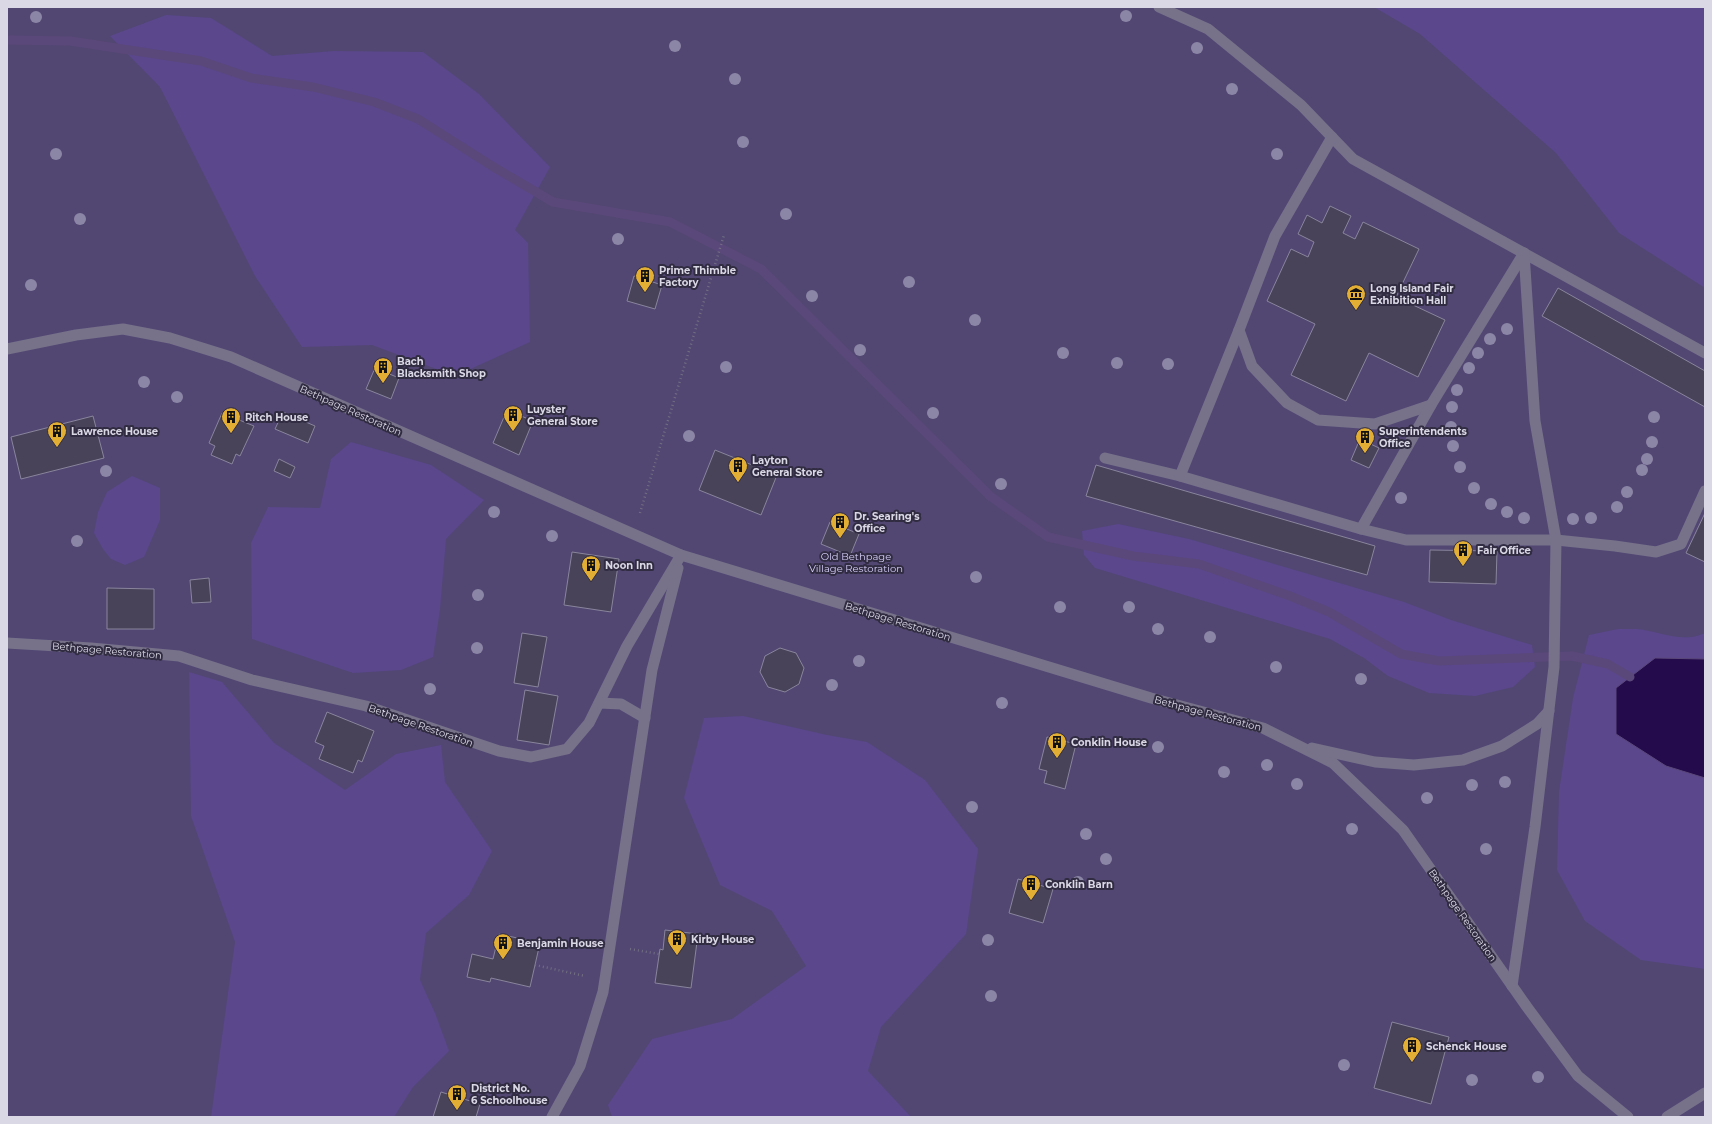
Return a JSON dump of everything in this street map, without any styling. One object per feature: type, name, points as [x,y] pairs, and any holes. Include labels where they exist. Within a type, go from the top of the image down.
[{"type":"street","points":[[1159,7],[1208,29],[1301,105],[1353,159],[1705,353]]},
{"type":"street","points":[[1180,476],[1276,236],[1332,137]]},
{"type":"street","points":[[1360,529],[1431,405],[1524,253]]},
{"type":"street","points":[[1512,986],[1549,711],[1554,667],[1555,636],[1556,540],[1535,421],[1524,253]]},
{"type":"street","name":"Bethpage Restoration","points":[[7,349],[76,335],[123,329],[170,338],[230,357],[681,555],[1151,698],[1263,728],[1333,763],[1403,830],[1512,986],[1578,1076],[1628,1117]]},
{"type":"street","points":[[1239,330],[1252,366],[1287,403],[1318,420],[1375,424],[1431,405]]},
{"type":"street","points":[[1105,458],[1180,476],[1360,529],[1406,540],[1556,540],[1656,552],[1680,544],[1705,490]]},
{"type":"street","points":[[552,1117],[580,1066],[602,992],[652,670],[681,555]]},
{"type":"street","name":"Bethpage Restoration","points":[[7,643],[91,648],[179,656],[252,680],[366,706],[499,751],[531,757],[567,749],[590,723],[627,646],[681,555]]},
{"type":"street","points":[[599,703],[621,704],[645,718]]},
{"type":"street","points":[[1298,745],[1375,762],[1414,765],[1463,760],[1502,746],[1537,724],[1549,711]]},
{"type":"street","points":[[1667,1117],[1705,1094]]},
{"type":"path","points":[[634,535],[724,235]]},
{"type":"path","points":[[610,946],[659,954]]},
{"type":"path","points":[[535,965],[604,980]]},
{"type":"green space","name":"Old Bethpage Village Restoration","points":[[7,7],[1594,7],[1705,79],[1705,1117],[7,1117]]},
{"type":"shaded area","points":[[1374,7],[1705,7],[1705,288],[1619,233],[1556,153],[1420,34]]},
{"type":"shaded area","points":[[166,15],[211,18],[272,56],[334,51],[423,52],[479,94],[550,167],[515,230],[528,243],[530,342],[455,376],[372,345],[302,347],[255,276],[160,87],[110,36]]},
{"type":"shaded area","points":[[351,442],[431,465],[484,500],[446,539],[440,609],[433,657],[401,670],[353,673],[252,639],[251,543],[268,507],[320,508],[331,459]]},
{"type":"shaded area","points":[[132,476],[160,488],[160,520],[144,557],[125,565],[111,559],[103,549],[94,533],[98,512],[107,492]]},
{"type":"shaded area","points":[[1118,524],[1189,539],[1404,602],[1451,620],[1532,645],[1535,667],[1513,687],[1475,696],[1429,693],[1388,676],[1364,658],[1330,639],[1095,568],[1084,555],[1082,531]]},
{"type":"shaded area","points":[[1618,629],[1646,630],[1679,637],[1696,636],[1705,633],[1705,659],[1655,658],[1666,766],[1705,778],[1705,969],[1641,960],[1585,921],[1557,870],[1559,792],[1573,698],[1589,635]]},
{"type":"shaded area","points":[[1655,658],[1705,659],[1705,778],[1666,766],[1616,734],[1616,688]]},
{"type":"shaded area","points":[[189,672],[222,682],[274,743],[345,790],[396,754],[441,745],[445,782],[492,851],[469,895],[426,933],[420,980],[435,1013],[449,1051],[413,1087],[394,1117],[211,1117],[235,942],[191,816]]},
{"type":"shaded area","points":[[743,716],[827,735],[867,742],[925,780],[978,849],[966,934],[881,1027],[868,1071],[911,1117],[612,1117],[608,1105],[652,1039],[732,1019],[806,966],[772,911],[720,885],[684,798],[704,718]]},
{"type":"building","name":"Long Island Fair Exhibition Hall","points":[[1330,206],[1351,216],[1343,233],[1355,239],[1363,222],[1419,249],[1396,297],[1445,320],[1418,377],[1369,353],[1346,401],[1291,375],[1315,324],[1267,301],[1291,249],[1308,257],[1314,242],[1298,234],[1307,215],[1322,223]]},
{"type":"building","name":"Prime Thimble Factory","points":[[634,276],[662,285],[655,309],[627,301]]},
{"type":"building","points":[[1558,288],[1705,371],[1705,407],[1542,316]]},
{"type":"building","name":"Bach Blacksmith Shop","points":[[375,368],[399,378],[391,399],[366,389]]},
{"type":"building","name":"Luyster General Store","points":[[507,410],[533,421],[519,455],[493,443]]},
{"type":"building","points":[[283,412],[315,426],[308,443],[275,429]]},
{"type":"building","name":"Ritch House","points":[[222,413],[254,426],[240,456],[236,454],[232,464],[211,455],[215,446],[209,443]]},
{"type":"building","name":"Lawrence House","points":[[93,416],[104,458],[21,479],[11,437]]},
{"type":"building","name":"Superintendents Office","points":[[1360,439],[1379,448],[1369,468],[1351,460]]},
{"type":"building","name":"Layton General Store","points":[[715,450],[777,475],[761,515],[699,490]]},
{"type":"building","points":[[279,459],[295,467],[290,478],[274,471]]},
{"type":"building","points":[[1096,465],[1375,546],[1367,575],[1086,496]]},
{"type":"building","points":[[1705,513],[1705,562],[1686,553]]},
{"type":"building","name":"Dr. Searing's Office","points":[[830,522],[859,534],[850,556],[821,544]]},
{"type":"building","name":"Fair Office","points":[[1430,550],[1497,551],[1496,584],[1429,582]]},
{"type":"building","name":"Noon Inn","points":[[572,552],[619,559],[611,612],[564,605]]},
{"type":"building","points":[[209,578],[211,602],[192,603],[190,580]]},
{"type":"building","points":[[107,588],[154,589],[154,629],[107,629]]},
{"type":"building","points":[[522,633],[547,637],[538,687],[514,683]]},
{"type":"building","points":[[780,648],[796,653],[804,668],[799,684],[785,692],[768,687],[760,672],[765,656]]},
{"type":"building","points":[[525,690],[558,696],[549,745],[517,740]]},
{"type":"building","points":[[327,712],[374,731],[362,762],[358,760],[353,773],[319,759],[324,746],[315,742]]},
{"type":"building","name":"Conklin House","points":[[1047,737],[1076,744],[1065,789],[1044,783],[1047,771],[1039,769]]},
{"type":"building","name":"Conklin Barn","points":[[1018,879],[1053,889],[1043,923],[1009,913]]},
{"type":"building","name":"Kirby House","points":[[665,930],[698,934],[691,988],[655,983],[660,949],[663,950]]},
{"type":"building","name":"Benjamin House","points":[[499,934],[540,943],[530,987],[491,978],[490,982],[467,977],[472,954],[493,959]]},
{"type":"building","name":"Schenck House","points":[[1392,1022],[1449,1037],[1431,1104],[1374,1088]]},
{"type":"building","name":"District No. 6 Schoolhouse","points":[[441,1092],[480,1104],[476,1117],[433,1117]]},
{"type":"waterway","points":[[7,40],[70,41],[201,61],[251,78],[313,87],[374,102],[418,119],[492,166],[553,202],[670,222],[761,269],[990,496],[1048,537],[1133,556],[1199,564],[1290,596],[1329,612],[1401,654],[1439,661],[1572,656],[1608,664],[1630,677]]},
{"type":"place","name":"Prime Thimble Factory","points":[[645,293]]},
{"type":"place","name":"Long Island Fair Exhibition Hall","points":[[1356,311]]},
{"type":"place","name":"Bach Blacksmith Shop","points":[[383,384]]},
{"type":"place","name":"Luyster General Store","points":[[513,432]]},
{"type":"place","name":"Ritch House","points":[[231,434]]},
{"type":"place","name":"Lawrence House","points":[[57,448]]},
{"type":"place","name":"Superintendents Office","points":[[1365,454]]},
{"type":"place","name":"Layton General Store","points":[[738,483]]},
{"type":"place","name":"Dr. Searing's Office","points":[[840,539]]},
{"type":"place","name":"Fair Office","points":[[1463,567]]},
{"type":"place","name":"Noon Inn","points":[[591,582]]},
{"type":"place","name":"Conklin House","points":[[1057,759]]},
{"type":"place","name":"Conklin Barn","points":[[1031,901]]},
{"type":"place","name":"Kirby House","points":[[677,956]]},
{"type":"place","name":"Benjamin House","points":[[503,960]]},
{"type":"place","name":"Schenck House","points":[[1412,1063]]},
{"type":"place","name":"District No. 6 Schoolhouse","points":[[457,1111]]}]
